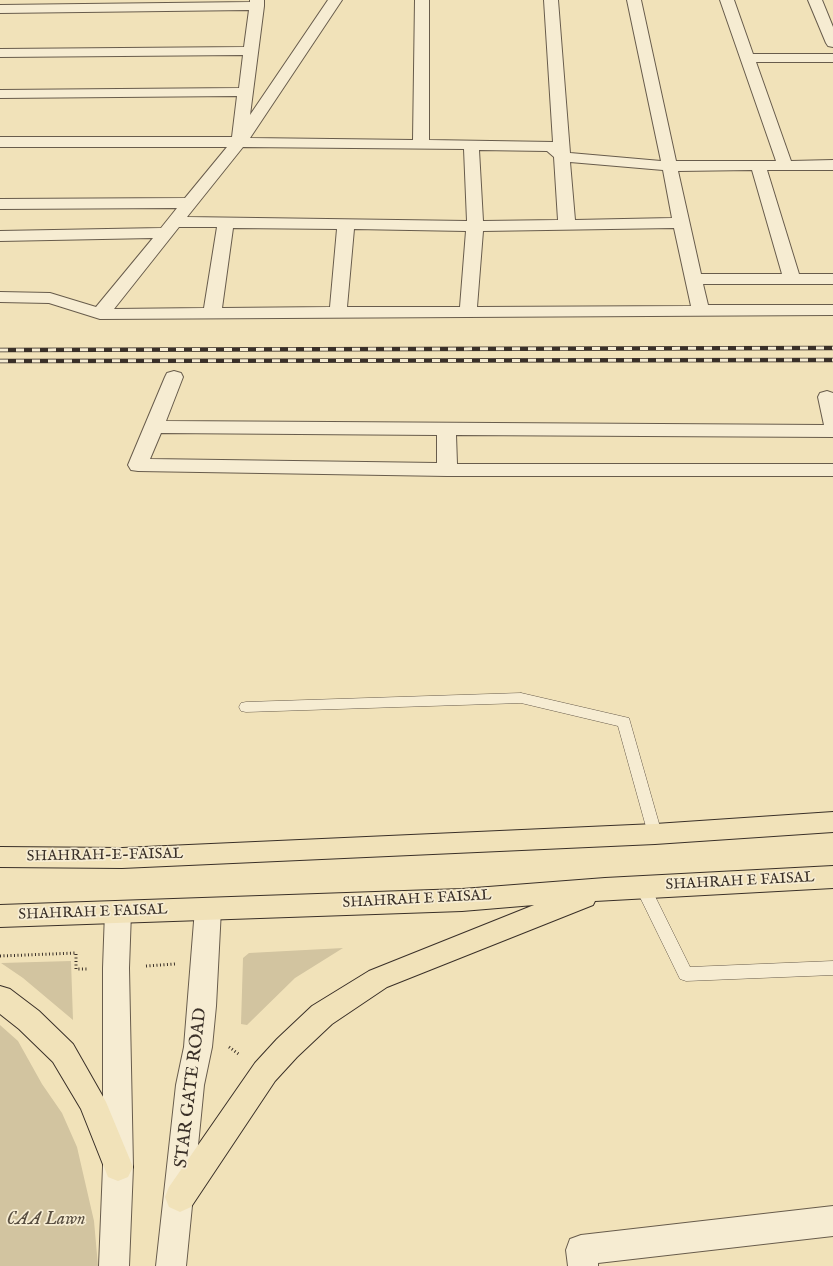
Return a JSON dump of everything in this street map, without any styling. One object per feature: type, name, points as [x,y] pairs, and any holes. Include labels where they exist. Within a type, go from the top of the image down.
[{"type":"highway","points":[[655,834],[833,822]]},
{"type":"highway","name":"SHAHRAH-E-FAISAL","points":[[0,857],[122,858],[655,834]]},
{"type":"highway","name":"SHAHRAH E FAISAL","points":[[0,916],[462,900],[605,889],[833,877]]},
{"type":"highway","points":[[180,1197],[265,1072],[287,1048],[322,1015],[378,978],[605,889]]},
{"type":"highway","points":[[0,998],[29,1020],[63,1053],[92,1102],[118,1167]]},
{"type":"street","points":[[100,314],[239,142],[335,0]]},
{"type":"street","points":[[421,145],[422,0]]},
{"type":"street","points":[[551,0],[567,226]]},
{"type":"street","points":[[634,0],[700,309]]},
{"type":"street","points":[[727,0],[785,165]]},
{"type":"street","points":[[815,0],[833,43]]},
{"type":"street","points":[[0,9],[257,3],[239,142]]},
{"type":"street","points":[[0,53],[250,51]]},
{"type":"street","points":[[747,58],[833,58]]},
{"type":"street","points":[[0,94],[246,92]]},
{"type":"street","points":[[0,142],[239,142],[551,146],[563,157],[670,166],[833,165]]},
{"type":"street","points":[[468,311],[475,226],[471,145]]},
{"type":"street","points":[[758,165],[792,279]]},
{"type":"street","points":[[0,204],[189,203]]},
{"type":"street","points":[[0,236],[169,228],[226,223],[567,226],[682,223]]},
{"type":"street","points":[[212,313],[226,223]]},
{"type":"street","points":[[338,312],[346,224]]},
{"type":"street","points":[[694,279],[833,279]]},
{"type":"street","points":[[0,297],[50,298],[100,314],[700,309],[833,310]]},
{"type":"street","points":[[174,377],[138,465],[447,470],[833,470]]},
{"type":"street","points":[[826,397],[833,424]]},
{"type":"street","points":[[154,426],[833,431]]},
{"type":"street","points":[[446,428],[447,470]]},
{"type":"street","name":"STAR GATE ROAD","points":[[171,1266],[180,1197],[190,1085],[198,1047],[206,962],[208,909]]},
{"type":"street","points":[[114,1266],[118,1167],[116,968],[118,912]]},
{"type":"street","points":[[583,1266],[581,1250],[833,1221]]},
{"type":"lane","points":[[246,708],[521,698],[624,722],[655,834]]},
{"type":"lane","points":[[643,887],[686,974],[833,968]]},
{"type":"path","points":[[0,956],[76,953],[76,969],[206,962]]},
{"type":"path","points":[[227,1046],[265,1072]]},
{"type":"green space","points":[[343,948],[295,978],[247,1025],[241,1024],[243,958],[249,953]]},
{"type":"green space","points":[[71,961],[73,1020],[23,978],[1,963]]},
{"type":"green space","name":"CAA Lawn","points":[[0,1025],[18,1041],[42,1084],[62,1113],[77,1147],[94,1221],[98,1266],[0,1266]]},
{"type":"railway","points":[[0,350],[833,348]]},
{"type":"railway","points":[[0,361],[833,360]]}]
